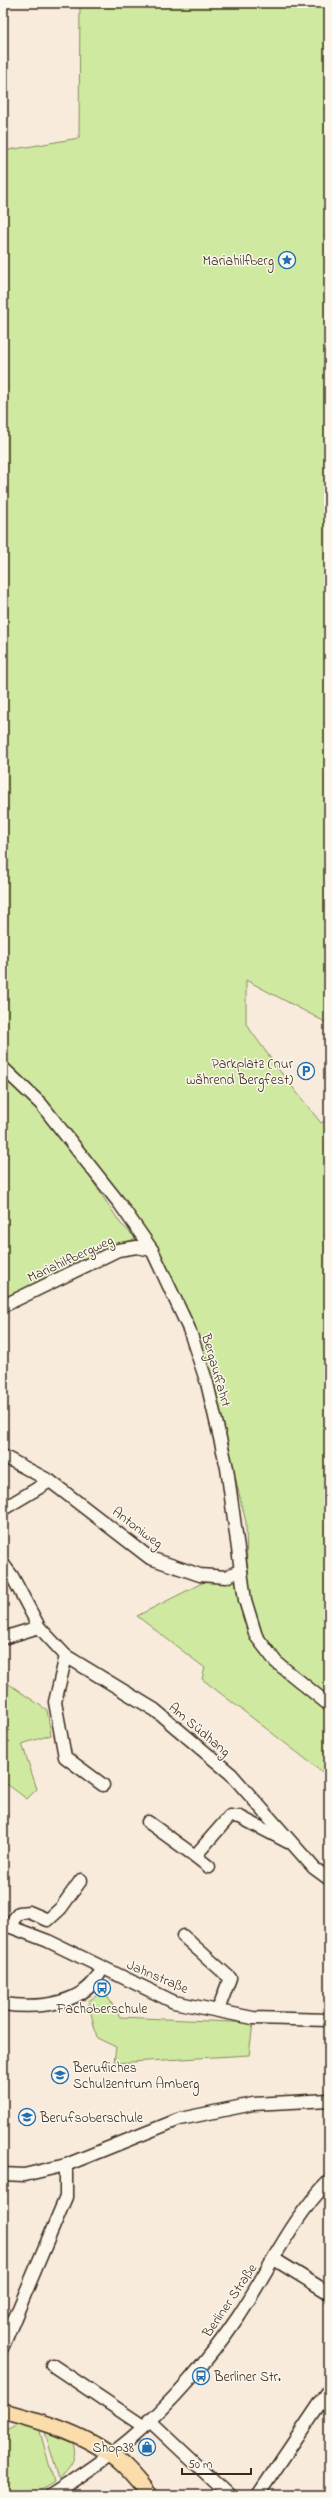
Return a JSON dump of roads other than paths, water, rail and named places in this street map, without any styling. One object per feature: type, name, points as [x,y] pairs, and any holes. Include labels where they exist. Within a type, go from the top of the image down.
[{"type":"main road","points":[[3,2411],[56,2427],[109,2454],[123,2465],[150,2495]]},
{"type":"street","name":"Bergauffahrt","points":[[3,1068],[41,1104],[120,1204],[152,1250],[189,1329],[207,1383],[227,1468],[249,1617],[256,1636],[266,1651],[289,1674],[329,1705]]},
{"type":"street","name":"Mariahilfbergweg","points":[[3,1306],[118,1250],[137,1247],[152,1250]]},
{"type":"street","name":"Antoniweg","points":[[3,1456],[50,1481],[150,1558],[200,1576],[226,1577],[241,1570]]},
{"type":"street","points":[[3,1509],[50,1481]]},
{"type":"street","name":"Am Südhang","points":[[3,1564],[12,1576],[39,1627],[66,1656],[154,1710],[231,1774],[314,1868],[329,1879]]},
{"type":"street","points":[[3,1638],[39,1627]]},
{"type":"street","points":[[66,1656],[55,1702],[65,1757],[103,1785]]},
{"type":"street","name":"Am Südhang","points":[[195,1856],[230,1816],[240,1817],[296,1846]]},
{"type":"street","points":[[148,1822],[209,1867]]},
{"type":"street","name":"Jahnstraße","points":[[81,1880],[61,1908],[48,1920],[29,1912],[19,1913],[6,1924],[48,1941],[174,2002],[253,2018],[329,2020]]},
{"type":"street","points":[[183,1936],[230,1978],[218,2010]]},
{"type":"street","points":[[3,2004],[29,2008],[74,1998],[98,1979],[102,1968]]},
{"type":"street","points":[[3,2174],[24,2175],[66,2165],[180,2119],[253,2104],[329,2100]]},
{"type":"street","points":[[3,2346],[66,2197],[66,2165]]},
{"type":"street","name":"Berliner Straße","points":[[59,2493],[146,2423],[193,2375],[218,2344],[318,2191],[329,2181]]},
{"type":"street","points":[[274,2259],[329,2292]]},
{"type":"street","points":[[52,2365],[146,2423],[229,2495]]},
{"type":"street","points":[[258,2495],[329,2390]]},
{"type":"place","name":"Mariahilfberg","points":[[287,260]]},
{"type":"place","name":"Parkplatz (nur während Bergfest)","points":[[306,1071]]},
{"type":"place","name":"Fachoberschule","points":[[102,1988]]},
{"type":"place","name":"Berufliches Schulzentrum Amberg","points":[[60,2075]]},
{"type":"place","name":"Berufsoberschule","points":[[27,2117]]},
{"type":"place","name":"Berliner Str.","points":[[201,2376]]},
{"type":"place","name":"Shop38","points":[[147,2447]]}]
